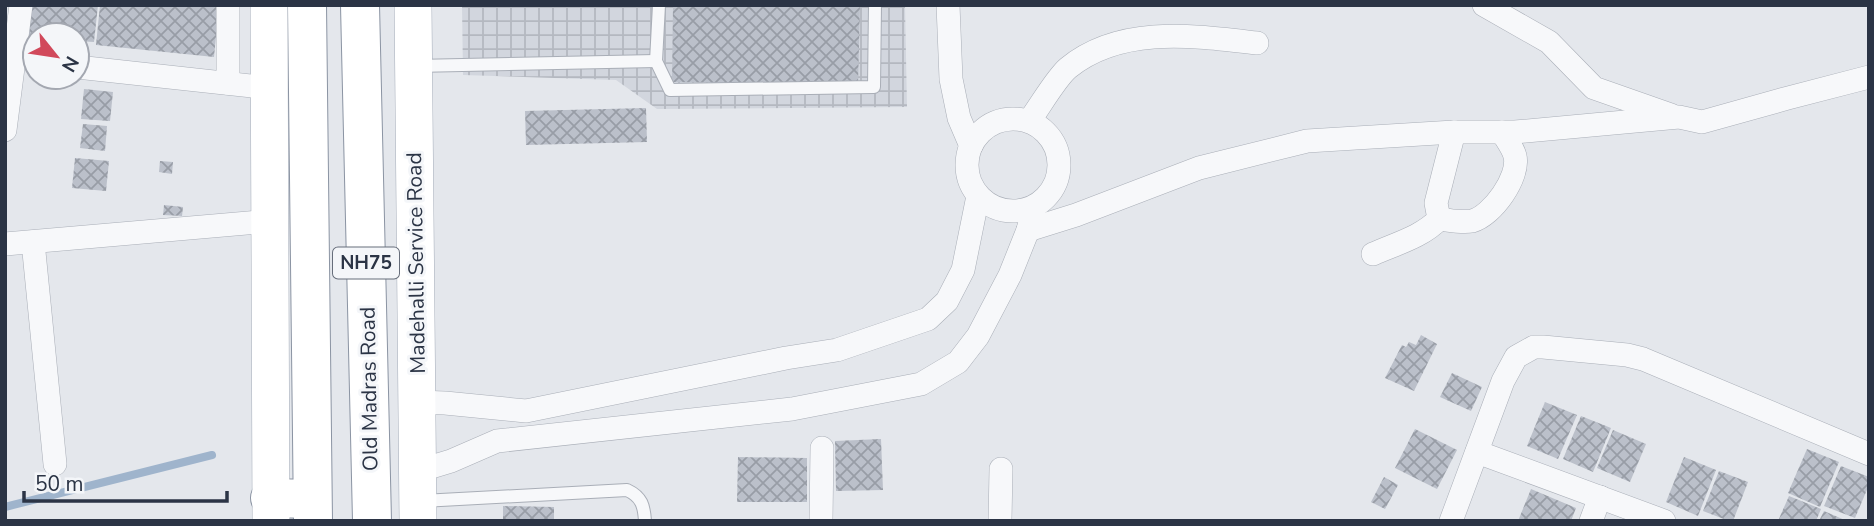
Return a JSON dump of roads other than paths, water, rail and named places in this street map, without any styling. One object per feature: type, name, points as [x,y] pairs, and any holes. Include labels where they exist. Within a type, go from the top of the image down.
[{"type":"highway","name":"NH75","points":[[307,5],[312,510]]},
{"type":"highway","name":"Old Madras Road","points":[[360,5],[372,521]]},
{"type":"highway","points":[[270,509],[312,510]]},
{"type":"main road","points":[[269,5],[270,509]]},
{"type":"main road","name":"Madehalli Service Road","points":[[413,5],[418,498]]},
{"type":"street","points":[[5,130],[18,60],[21,5]]},
{"type":"street","points":[[228,5],[228,83]]},
{"type":"street","points":[[948,5],[951,79],[960,118],[971,146]]},
{"type":"street","points":[[1484,5],[1549,42],[1594,88],[1679,117],[1702,122],[1869,78]]},
{"type":"street","points":[[1029,121],[1066,69],[1097,49],[1156,37],[1189,36],[1257,43]]},
{"type":"street","points":[[91,68],[270,88]]},
{"type":"street","points":[[1028,230],[1199,169],[1307,141],[1454,132],[1502,132],[1679,117]]},
{"type":"street","points":[[999,121],[1029,121],[1042,129],[1054,142],[1059,155],[1055,185],[1046,198],[1034,207],[1004,211],[990,206],[978,196],[970,183],[966,168],[971,146],[985,128],[999,121]]},
{"type":"street","points":[[1439,219],[1436,203],[1454,132]]},
{"type":"street","points":[[1373,254],[1416,236],[1439,219],[1473,221],[1489,211],[1506,191],[1514,171],[1515,157],[1502,132]]},
{"type":"street","points":[[418,402],[445,402],[526,411],[837,350],[928,320],[947,301],[962,270],[978,196]]},
{"type":"street","points":[[418,498],[452,461],[497,441],[792,409],[921,384],[958,362],[978,335],[1010,275],[1034,207]]},
{"type":"street","points":[[5,244],[270,221]]},
{"type":"street","points":[[33,242],[55,464]]},
{"type":"street","points":[[1451,521],[1503,380],[1516,357],[1534,347],[1643,359],[1869,454]]},
{"type":"street","points":[[821,521],[822,448]]},
{"type":"street","points":[[1477,452],[1664,521]]},
{"type":"street","points":[[1000,521],[1001,469]]},
{"type":"street","points":[[1591,521],[1600,497]]},
{"type":"lane","points":[[659,5],[656,61],[670,90],[874,87],[876,5]]},
{"type":"lane","points":[[414,66],[656,61]]},
{"type":"lane","points":[[418,498],[627,490],[636,494],[644,505],[645,521]]},
{"type":"waterway","points":[[5,507],[212,455]]}]
